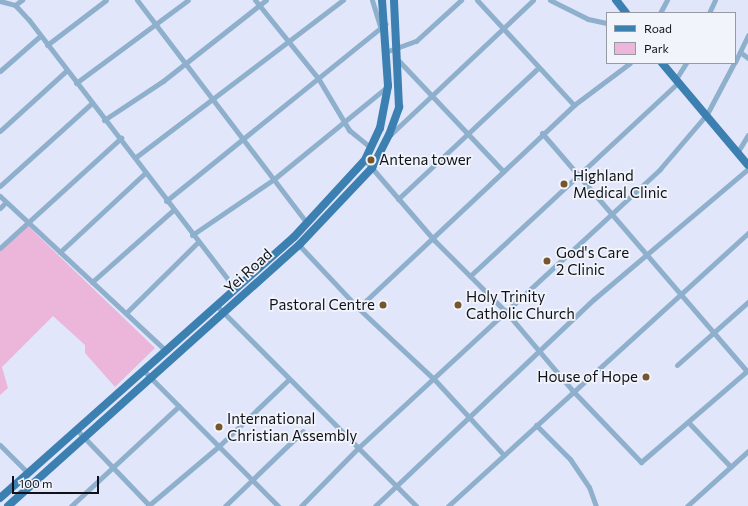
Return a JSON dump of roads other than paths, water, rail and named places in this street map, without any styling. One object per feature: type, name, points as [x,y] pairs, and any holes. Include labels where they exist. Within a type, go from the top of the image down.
[{"type":"main road","name":"Yei Road","points":[[2,497],[165,350],[294,237],[365,160],[385,112],[388,86],[388,51],[382,25],[382,0]]},
{"type":"main road","name":"Yei Road","points":[[11,505],[222,312],[299,244],[372,168],[389,135],[399,106],[399,61],[394,0]]},
{"type":"main road","points":[[616,0],[625,12]]},
{"type":"main road","points":[[663,64],[708,114],[748,165]]},
{"type":"street","points":[[15,5],[22,0]]},
{"type":"street","points":[[47,45],[106,0]]},
{"type":"street","points":[[137,0],[184,65],[307,223]]},
{"type":"street","points":[[76,83],[188,0]]},
{"type":"street","points":[[255,0],[318,78],[342,122],[371,148]]},
{"type":"street","points":[[104,120],[184,65],[266,0]]},
{"type":"street","points":[[136,157],[343,0]]},
{"type":"street","points":[[166,201],[243,140],[382,25],[372,0]]},
{"type":"street","points":[[388,51],[421,37],[461,0]]},
{"type":"street","points":[[477,0],[538,68],[574,105]]},
{"type":"street","points":[[389,135],[533,0]]},
{"type":"street","points":[[550,0],[588,20],[606,23]]},
{"type":"street","points":[[661,12],[667,0]]},
{"type":"street","points":[[709,12],[715,0]]},
{"type":"street","points":[[0,1],[15,5],[104,120],[136,157],[145,173],[166,201],[235,288]]},
{"type":"street","points":[[736,60],[748,35]]},
{"type":"street","points":[[0,71],[40,36]]},
{"type":"street","points":[[740,52],[748,58]]},
{"type":"street","points":[[399,61],[466,135],[503,171]]},
{"type":"street","points":[[358,308],[434,240],[542,133],[574,105],[629,64]]},
{"type":"street","points":[[470,276],[678,80],[686,64]]},
{"type":"street","points":[[301,506],[358,448],[507,313],[610,213],[660,169],[708,114],[734,64]]},
{"type":"street","points":[[398,199],[538,68]]},
{"type":"street","points":[[0,131],[66,71]]},
{"type":"street","points":[[192,235],[274,179],[388,86]]},
{"type":"street","points":[[0,186],[92,103]]},
{"type":"street","points":[[365,160],[434,240],[507,313],[572,390],[641,462],[690,424],[748,371],[678,293],[579,174],[542,133]]},
{"type":"street","points":[[738,153],[748,135]]},
{"type":"street","points":[[0,248],[121,138]]},
{"type":"street","points":[[374,506],[469,415],[646,255],[748,169]]},
{"type":"street","points":[[60,252],[145,173]]},
{"type":"street","points":[[0,196],[165,350]]},
{"type":"street","points":[[0,208],[6,202]]},
{"type":"street","points":[[92,282],[173,210]]},
{"type":"street","points":[[448,506],[678,293],[748,233]]},
{"type":"street","points":[[294,237],[358,308],[434,379],[469,415],[504,455]]},
{"type":"street","points":[[126,313],[198,242]]},
{"type":"street","points":[[677,364],[748,302]]},
{"type":"street","points":[[216,305],[394,486],[416,506]]},
{"type":"street","points":[[143,370],[278,506]]},
{"type":"street","points":[[77,430],[149,506],[219,446],[289,379]]},
{"type":"street","points":[[71,506],[179,406]]},
{"type":"street","points":[[690,424],[731,467]]},
{"type":"street","points":[[536,425],[570,459],[589,487],[596,506]]},
{"type":"street","points":[[225,506],[303,431]]},
{"type":"street","points":[[0,445],[28,473]]},
{"type":"street","points":[[687,506],[748,453]]},
{"type":"street","points":[[2,497],[11,505]]},
{"type":"place","name":"Antena tower","points":[[371,160]]},
{"type":"place","name":"Highland Medical Clinic","points":[[564,184]]},
{"type":"place","name":"God's Care 2 Clinic","points":[[547,261]]},
{"type":"place","name":"Pastoral Centre","points":[[383,305]]},
{"type":"place","name":"Holy Trinity Catholic Church","points":[[458,305]]},
{"type":"place","name":"House of Hope","points":[[646,377]]},
{"type":"place","name":"International Christian Assembly","points":[[219,427]]}]
